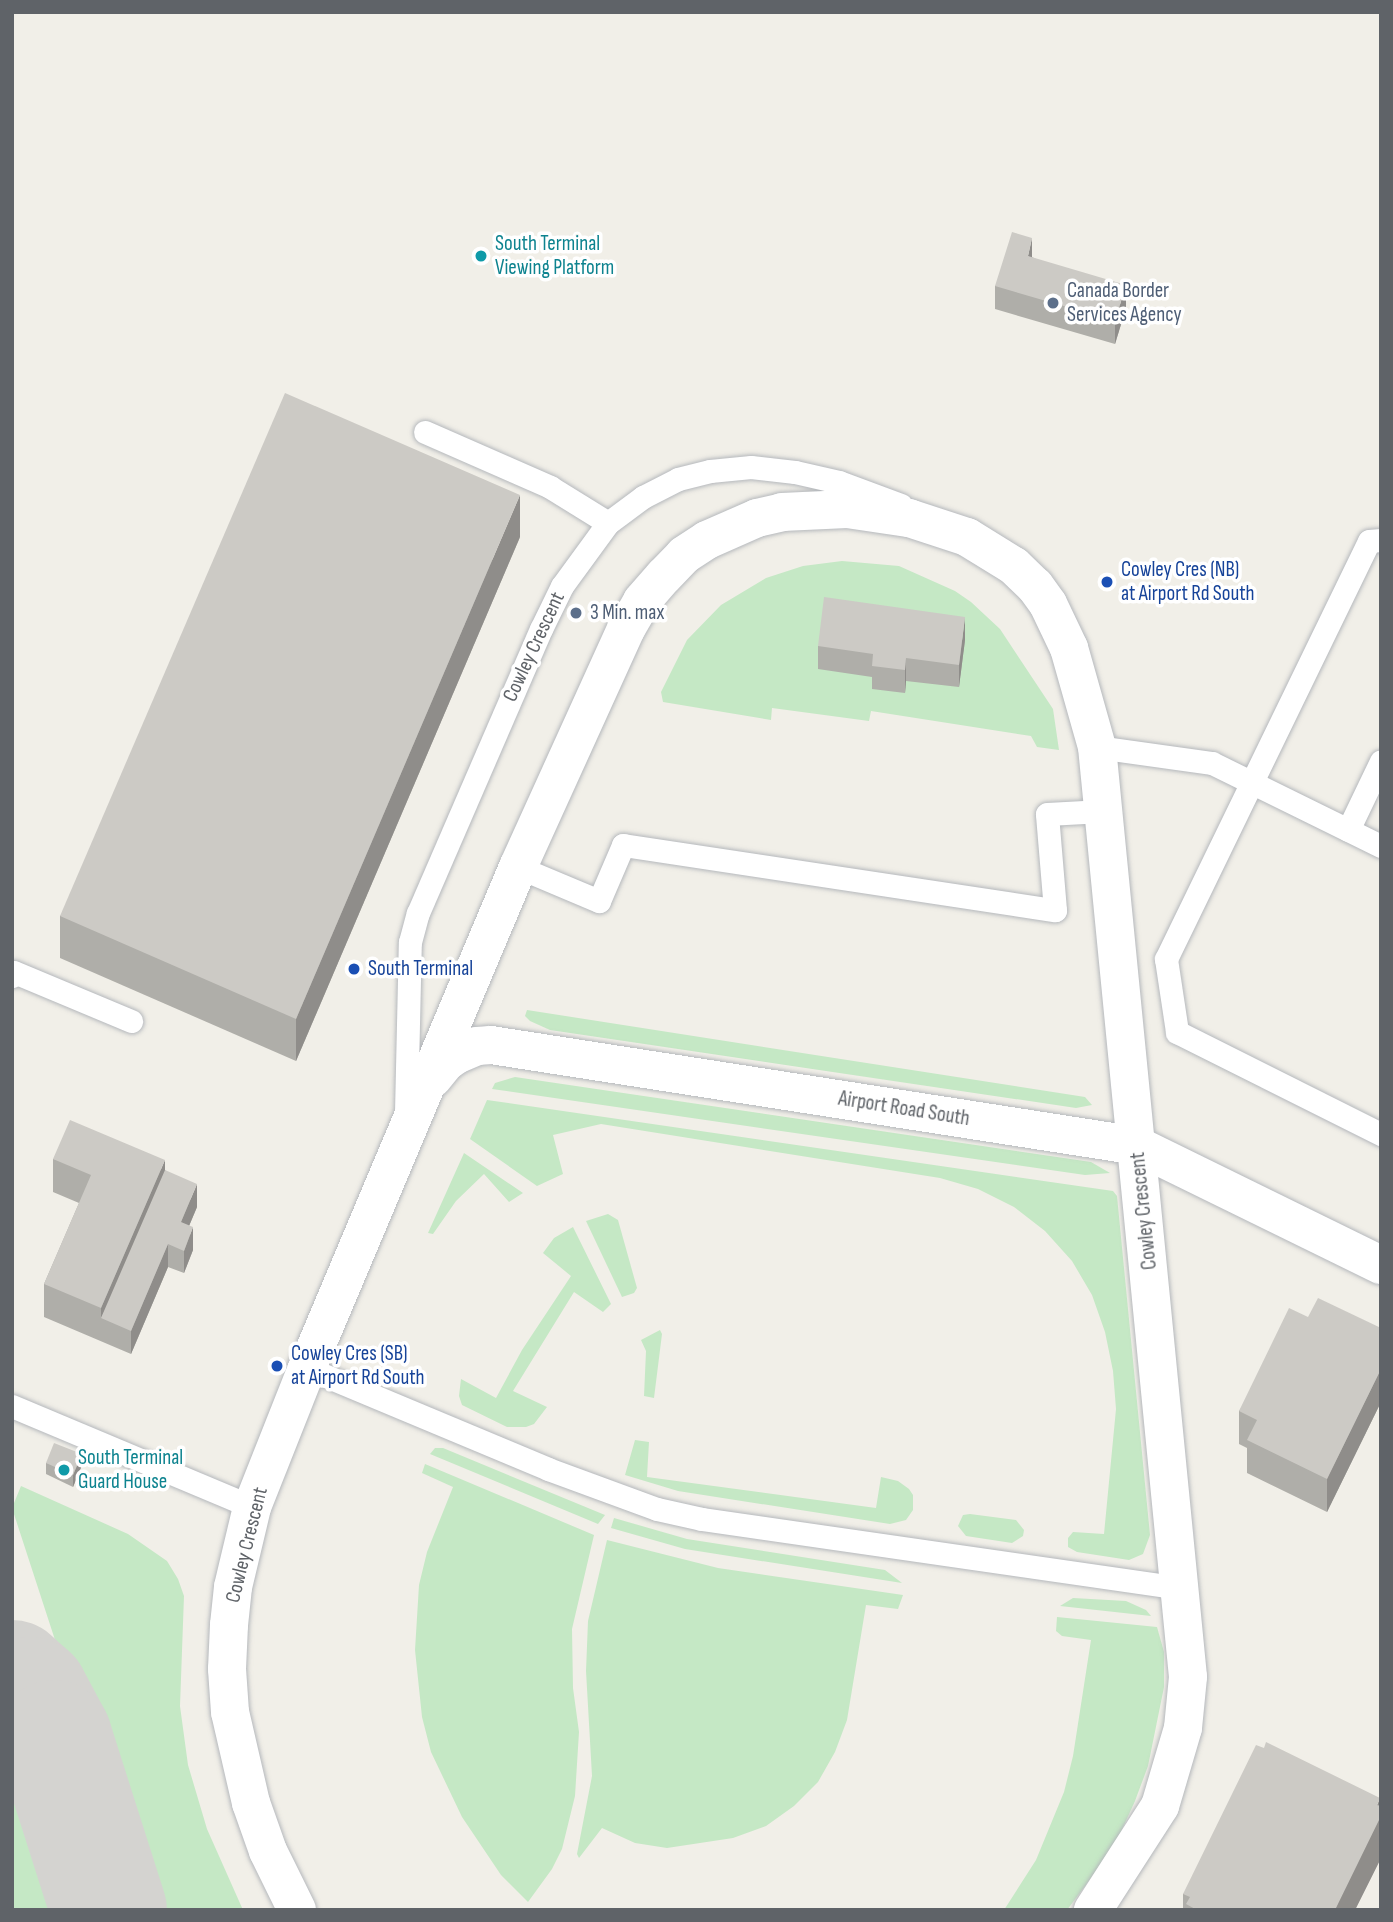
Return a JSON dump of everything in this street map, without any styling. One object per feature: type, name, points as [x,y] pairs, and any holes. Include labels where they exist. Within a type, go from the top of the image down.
[{"type":"street","name":"Cowley Crescent","points":[[297,1910],[268,1851],[251,1803],[230,1712],[227,1669],[233,1587],[252,1507],[307,1368],[400,1153],[518,867],[619,641],[642,601],[684,555],[707,540],[757,518],[814,510],[883,513],[929,523],[967,537],[1014,566],[1035,586],[1048,604],[1069,649],[1097,747],[1182,1588],[1188,1676],[1184,1721],[1160,1806],[1093,1910]]},
{"type":"street","name":"Airport Road South","points":[[423,1095],[445,1063],[469,1049],[491,1045],[1138,1146],[1381,1265]]},
{"type":"street","points":[[1120,1910],[1160,1806]]},
{"type":"lane","points":[[425,432],[550,487],[608,523]]},
{"type":"lane","name":"Cowley Crescent","points":[[400,1153],[406,1116],[410,942],[418,913],[541,629],[562,586],[608,523],[643,497],[677,479],[710,471],[751,467],[795,472],[864,490],[967,537]]},
{"type":"lane","points":[[1381,540],[1369,541],[1166,959],[1177,1032],[1381,1134]]},
{"type":"lane","points":[[1097,747],[1212,763],[1381,846]]},
{"type":"lane","points":[[1348,830],[1381,761]]},
{"type":"lane","points":[[518,867],[599,901],[623,845],[1055,910],[1047,814],[1102,811]]},
{"type":"lane","points":[[12,976],[14,972],[131,1021]]},
{"type":"lane","points":[[307,1368],[561,1474],[657,1509],[727,1523],[1182,1588]]},
{"type":"lane","points":[[22,1410],[252,1507]]},
{"type":"green space","points":[[842,561],[899,566],[955,591],[971,602],[1000,629],[1053,709],[1059,750],[1037,747],[1031,736],[871,711],[869,721],[772,708],[771,720],[663,702],[661,692],[687,640],[721,605],[766,578],[803,566]]},
{"type":"green space","points":[[527,1010],[1085,1097],[1092,1105],[1076,1108],[550,1030],[530,1021],[525,1016]]},
{"type":"green space","points":[[515,1077],[1091,1162],[1110,1173],[1085,1175],[492,1089],[495,1083]]},
{"type":"green space","points":[[487,1100],[1113,1191],[1117,1196],[1150,1535],[1143,1554],[1129,1560],[1077,1552],[1068,1547],[1068,1538],[1073,1532],[1104,1534],[1116,1409],[1113,1371],[1105,1332],[1092,1295],[1072,1261],[1045,1231],[1014,1207],[978,1189],[940,1178],[601,1124],[553,1135],[563,1174],[537,1186],[470,1139]]},
{"type":"green space","points":[[464,1153],[523,1193],[509,1202],[484,1174],[456,1201],[433,1234],[428,1233]]},
{"type":"green space","points":[[608,1214],[618,1220],[637,1288],[634,1293],[622,1297],[586,1221]]},
{"type":"green space","points":[[573,1227],[611,1304],[603,1312],[574,1292],[513,1391],[547,1407],[534,1424],[507,1427],[462,1405],[459,1396],[461,1379],[496,1398],[522,1350],[571,1276],[543,1253],[554,1238]]},
{"type":"green space","points":[[660,1330],[662,1334],[654,1398],[644,1396],[646,1351],[641,1340]]},
{"type":"green space","points":[[635,1440],[649,1442],[647,1477],[876,1508],[881,1477],[898,1481],[909,1489],[913,1495],[913,1510],[906,1520],[890,1524],[678,1491],[625,1475]]},
{"type":"green space","points":[[435,1448],[443,1448],[605,1515],[598,1524],[430,1454]]},
{"type":"green space","points":[[425,1464],[594,1535],[572,1629],[573,1688],[579,1732],[575,1796],[562,1849],[552,1869],[528,1902],[501,1875],[462,1817],[431,1752],[422,1717],[415,1650],[419,1585],[427,1552],[453,1487],[422,1473]]},
{"type":"green space","points":[[21,1486],[128,1534],[167,1561],[178,1579],[184,1596],[180,1706],[188,1765],[207,1829],[243,1910],[143,1910],[12,1508]]},
{"type":"green space","points":[[963,1515],[1016,1520],[1024,1530],[1023,1536],[1012,1543],[966,1536],[958,1526]]},
{"type":"green space","points":[[614,1518],[687,1539],[885,1570],[902,1583],[685,1549],[611,1528]]},
{"type":"green space","points":[[607,1540],[718,1568],[903,1595],[898,1609],[866,1605],[847,1720],[835,1752],[818,1782],[794,1806],[766,1826],[733,1838],[667,1848],[635,1843],[602,1828],[579,1858],[577,1854],[592,1776],[586,1671],[588,1621]]},
{"type":"green space","points":[[1073,1598],[1126,1601],[1146,1610],[1151,1616],[1060,1606]]},
{"type":"green space","points":[[1057,1617],[1157,1627],[1164,1652],[1164,1687],[1148,1766],[1135,1801],[1119,1836],[1094,1874],[1067,1910],[1004,1910],[1036,1860],[1064,1792],[1073,1756],[1091,1640],[1062,1636],[1056,1631]]},
{"type":"green space","points":[[12,1712],[31,1722],[83,1910],[12,1910]]},
{"type":"building","points":[[1012,232],[1032,238],[1028,256],[1126,285],[1115,321],[995,286]]},
{"type":"building","points":[[285,393],[520,495],[296,1019],[60,916]]},
{"type":"building","points":[[824,597],[965,617],[959,665],[906,658],[905,670],[872,666],[873,654],[818,646]]},
{"type":"building","points":[[70,1120],[165,1160],[101,1308],[44,1284],[91,1175],[53,1159]]},
{"type":"building","points":[[165,1170],[197,1184],[181,1222],[193,1227],[184,1251],[168,1244],[131,1331],[101,1318]]},
{"type":"building","points":[[1318,1298],[1381,1328],[1381,1369],[1327,1479],[1247,1440],[1257,1420],[1239,1411],[1289,1308],[1308,1317]]},
{"type":"building","points":[[54,1443],[82,1454],[73,1475],[46,1463]]},
{"type":"building","points":[[1266,1742],[1380,1798],[1377,1805],[1381,1806],[1381,1816],[1335,1910],[1197,1910],[1186,1904],[1190,1897],[1183,1894],[1256,1745],[1264,1748]]},
{"type":"taxiway","points":[[12,1678],[31,1695],[54,1738],[109,1910]]},
{"type":"place","name":"South Terminal Viewing Platform","points":[[481,256]]},
{"type":"place","name":"Canada Border Services Agency","points":[[1053,303]]},
{"type":"place","name":"Cowley Cres (NB) at Airport Rd South","points":[[1107,582]]},
{"type":"place","name":"3 Min. max","points":[[576,613]]},
{"type":"place","name":"South Terminal","points":[[354,969]]},
{"type":"place","name":"Cowley Cres (SB) at Airport Rd South","points":[[277,1366]]},
{"type":"place","name":"South Terminal Guard House","points":[[64,1470]]}]
